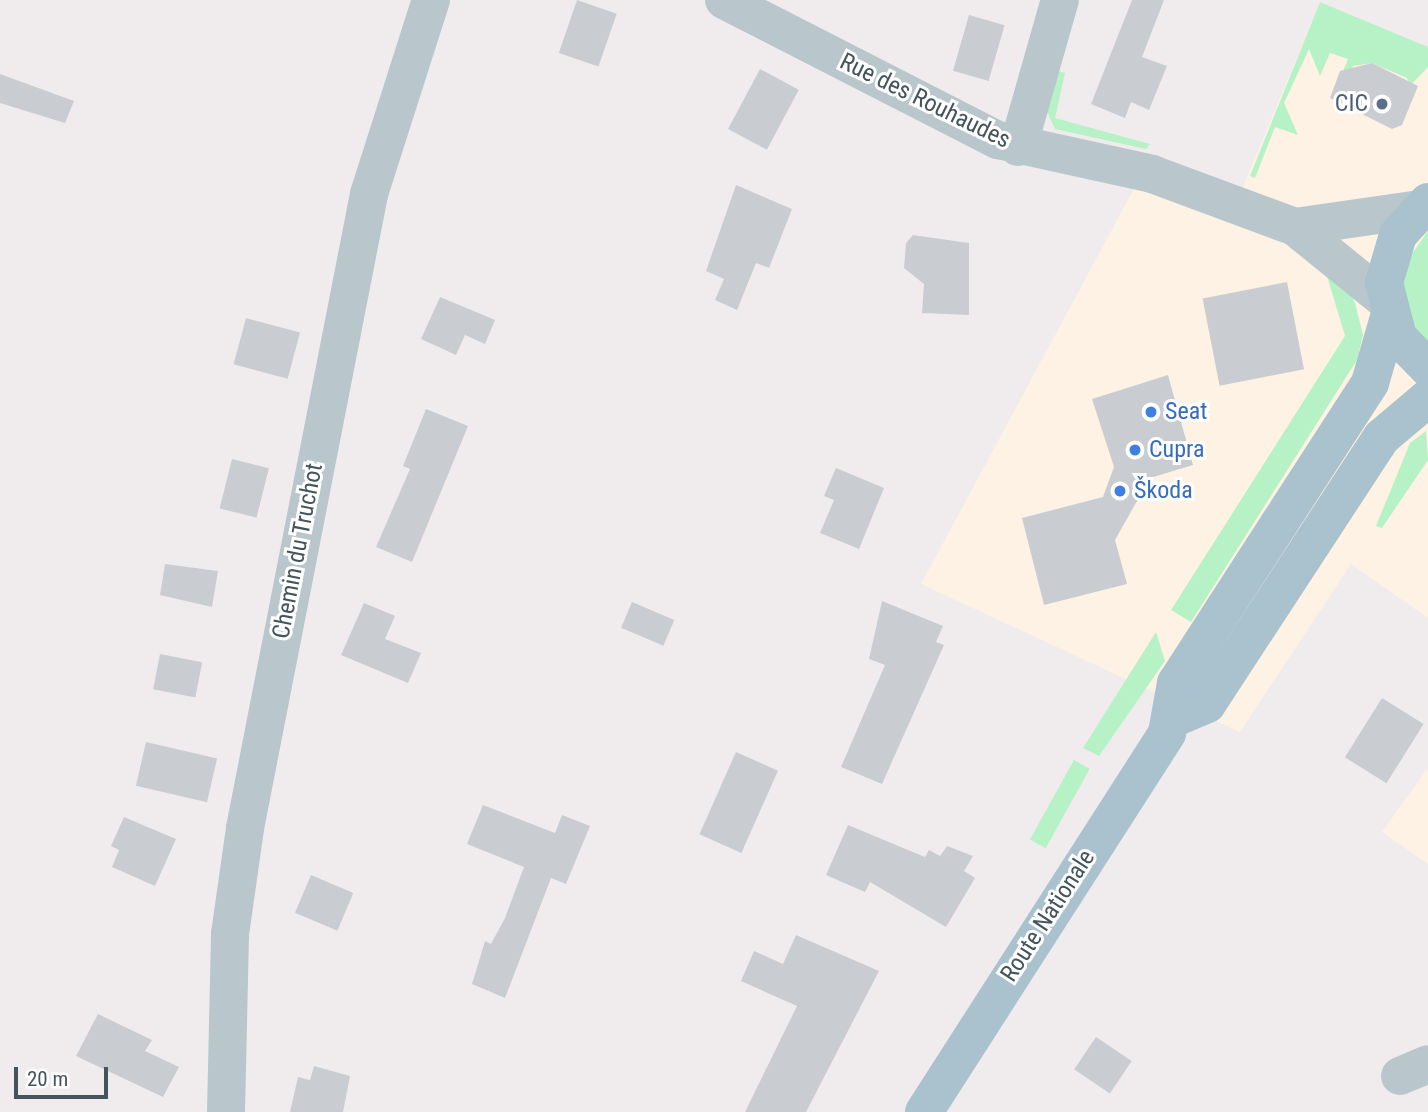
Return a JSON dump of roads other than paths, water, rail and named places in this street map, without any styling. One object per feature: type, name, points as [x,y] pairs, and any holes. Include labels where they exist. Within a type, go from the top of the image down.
[{"type":"main road","name":"Route Nationale","points":[[924,1112],[1172,719],[1176,683],[1370,383],[1387,309],[1390,250],[1424,205]]},
{"type":"main road","points":[[1387,309],[1428,368]]},
{"type":"main road","points":[[1172,719],[1207,704],[1382,437],[1428,398]]},
{"type":"street","name":"Chemin du Truchot","points":[[226,1112],[230,934],[245,828],[369,194],[431,0]]},
{"type":"street","name":"Rue des Rouhaudes","points":[[724,0],[1018,147],[1152,174],[1295,227],[1387,309]]},
{"type":"street","points":[[1018,147],[1060,0]]},
{"type":"street","name":"Rue des Rouhaudes","points":[[1295,227],[1424,205]]},
{"type":"place","name":"CIC","points":[[1382,104]]},
{"type":"place","name":"Seat","points":[[1151,412]]},
{"type":"place","name":"Cupra","points":[[1135,450]]},
{"type":"place","name":"Škoda","points":[[1120,491]]}]
